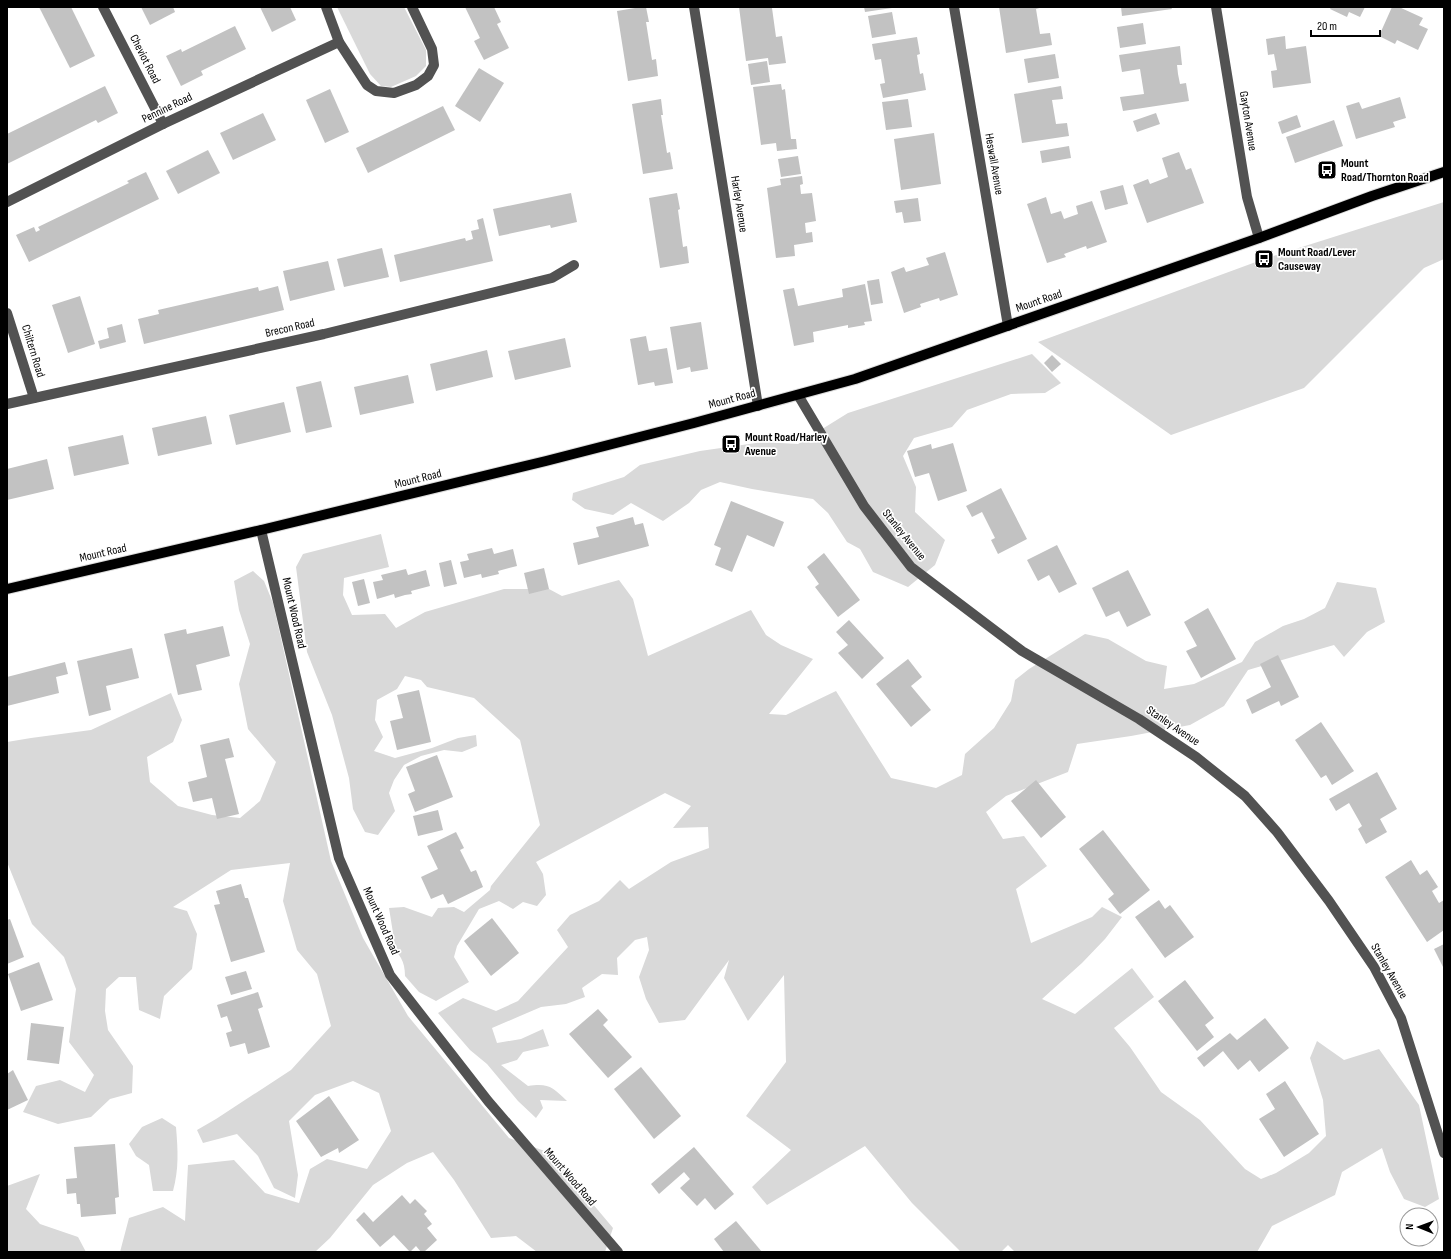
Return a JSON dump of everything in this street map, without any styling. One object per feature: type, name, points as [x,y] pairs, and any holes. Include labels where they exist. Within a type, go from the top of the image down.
[{"type":"main road","name":"Mount Road","points":[[7,589],[261,530],[546,461],[758,406],[855,379],[1259,238],[1372,196],[1444,172]]},
{"type":"street","name":"Cheviot Road","points":[[103,7],[163,124]]},
{"type":"street","points":[[326,7],[339,42],[367,85],[376,91],[394,93],[416,85],[428,76],[434,65],[432,49],[412,7]]},
{"type":"street","name":"Harley Avenue","points":[[694,7],[758,406]]},
{"type":"street","name":"Heswall Avenue","points":[[954,7],[1008,326]]},
{"type":"street","name":"Gayton Avenue","points":[[1216,7],[1247,197],[1259,238]]},
{"type":"street","name":"Pennine Road","points":[[7,202],[163,124],[339,42]]},
{"type":"street","name":"Brecon Road","points":[[7,404],[324,334],[552,278],[574,265]]},
{"type":"street","name":"Chiltern Road","points":[[7,313],[34,398]]},
{"type":"street","name":"Stanley Avenue","points":[[798,395],[864,506],[911,567],[1022,651],[1139,719],[1196,757],[1246,796],[1277,832],[1329,901],[1374,966],[1401,1018],[1444,1153]]},
{"type":"street","name":"Mount Wood Road","points":[[261,530],[339,858],[390,975],[488,1101],[618,1252]]},
{"type":"shaded area","points":[[337,7],[404,7],[426,50],[426,66],[416,76],[391,87],[381,86],[370,74]]},
{"type":"shaded area","points":[[1444,202],[1444,259],[1424,268],[1304,388],[1171,435],[1038,342],[1264,259]]},
{"type":"shaded area","points":[[1032,354],[1061,383],[1045,393],[1011,394],[967,410],[952,427],[914,438],[903,456],[916,487],[915,512],[945,540],[935,565],[908,587],[873,572],[860,549],[847,542],[828,513],[813,499],[720,482],[701,490],[689,503],[663,521],[631,503],[613,515],[585,509],[572,500],[573,493],[624,477],[640,465],[700,451],[763,442],[798,444],[848,413]]},
{"type":"shaded area","points":[[381,534],[389,567],[344,578],[343,595],[352,615],[385,614],[396,628],[425,612],[504,589],[549,589],[562,596],[619,580],[633,599],[648,656],[751,610],[766,635],[781,645],[813,659],[769,714],[786,715],[836,691],[891,778],[936,788],[962,775],[965,754],[994,728],[1011,701],[1015,680],[1029,669],[1085,634],[1108,639],[1146,661],[1167,666],[1164,689],[1194,684],[1242,662],[1255,642],[1283,626],[1304,619],[1325,608],[1337,582],[1376,588],[1385,622],[1367,632],[1344,657],[1334,645],[1248,670],[1224,706],[1190,725],[1077,744],[1068,772],[1006,796],[986,812],[1003,839],[1024,836],[1047,866],[1016,889],[1031,943],[1092,917],[1102,907],[1122,917],[1105,939],[1082,963],[1042,999],[1075,1014],[1132,968],[1154,997],[1114,1028],[1130,1047],[1161,1092],[1200,1120],[1245,1169],[1261,1179],[1276,1173],[1309,1153],[1326,1136],[1323,1100],[1310,1058],[1317,1041],[1344,1060],[1379,1049],[1419,1105],[1439,1199],[1425,1207],[1404,1199],[1390,1172],[1382,1148],[1342,1172],[1335,1195],[1272,1226],[1257,1252],[1015,1252],[1008,1245],[1001,1252],[961,1252],[912,1203],[865,1146],[767,1205],[752,1187],[791,1150],[746,1116],[786,1062],[784,975],[748,1021],[724,978],[729,960],[685,1020],[659,1023],[646,999],[639,977],[649,950],[647,937],[635,940],[617,958],[618,975],[602,974],[582,988],[585,997],[566,1004],[541,1007],[492,1028],[497,1043],[521,1039],[543,1029],[549,1046],[523,1052],[517,1060],[501,1065],[528,1086],[541,1085],[550,1087],[558,1092],[567,1101],[540,1100],[543,1108],[536,1118],[518,1101],[487,1064],[470,1050],[438,1013],[463,998],[496,1011],[518,1001],[568,947],[557,930],[570,915],[599,901],[620,880],[629,889],[671,862],[709,848],[708,827],[673,828],[691,806],[665,793],[536,862],[543,874],[546,895],[537,906],[523,902],[513,909],[499,901],[479,909],[457,946],[454,957],[469,982],[436,1001],[419,992],[405,976],[401,958],[389,945],[393,933],[389,908],[404,907],[432,917],[438,908],[454,907],[464,912],[490,890],[491,886],[540,825],[520,740],[474,698],[427,687],[421,680],[405,676],[397,689],[377,700],[375,720],[383,737],[374,751],[395,758],[432,748],[458,738],[476,735],[477,746],[462,752],[444,750],[421,756],[404,765],[394,780],[389,793],[395,811],[378,835],[365,832],[353,809],[349,778],[332,715],[307,652],[296,567],[303,554]]},
{"type":"shaded area","points":[[253,571],[264,581],[273,603],[331,861],[363,938],[408,1016],[509,1138],[550,1153],[613,1228],[605,1252],[537,1252],[516,1236],[491,1238],[454,1180],[433,1152],[407,1163],[373,1185],[330,1238],[315,1252],[120,1252],[129,1218],[163,1207],[185,1221],[188,1165],[234,1160],[265,1193],[299,1203],[310,1169],[327,1159],[367,1169],[391,1131],[379,1093],[353,1081],[315,1095],[289,1121],[298,1175],[295,1198],[274,1188],[258,1156],[237,1134],[203,1143],[197,1130],[291,1070],[331,1026],[317,974],[297,950],[283,901],[290,863],[231,870],[173,907],[187,911],[197,934],[192,969],[164,996],[160,1019],[139,1010],[136,977],[119,977],[106,989],[105,1011],[108,1030],[133,1066],[132,1093],[110,1099],[91,1117],[58,1124],[23,1112],[36,1086],[60,1080],[85,1092],[94,1075],[69,1042],[76,989],[64,957],[32,924],[7,862],[7,742],[91,730],[171,693],[182,720],[173,742],[147,757],[150,782],[178,806],[212,815],[240,818],[260,801],[276,762],[248,729],[239,684],[250,644],[239,610],[234,581]]},
{"type":"shaded area","points":[[162,1118],[176,1127],[178,1160],[173,1191],[153,1191],[149,1165],[136,1156],[129,1144],[142,1127]]},
{"type":"shaded area","points":[[40,1174],[26,1209],[40,1224],[78,1237],[86,1252],[7,1252],[7,1186]]},
{"type":"building","points":[[39,7],[71,7],[95,56],[70,68]]},
{"type":"building","points":[[141,7],[173,7],[175,12],[150,25]]},
{"type":"building","points":[[260,7],[290,7],[296,20],[272,32]]},
{"type":"building","points":[[465,7],[494,7],[501,22],[497,24],[509,48],[484,60],[474,41],[480,38]]},
{"type":"building","points":[[646,7],[649,22],[646,22],[652,60],[656,59],[658,76],[628,81],[617,11]]},
{"type":"building","points":[[739,7],[775,7],[772,8],[776,37],[782,36],[786,63],[769,65],[768,58],[746,61]]},
{"type":"building","points":[[864,7],[892,7],[892,8],[865,12]]},
{"type":"building","points":[[999,7],[1043,7],[1036,9],[1040,34],[1050,33],[1052,45],[1006,53]]},
{"type":"building","points":[[1121,7],[1171,7],[1172,9],[1122,16]]},
{"type":"building","points":[[1331,7],[1365,7],[1360,17],[1349,12],[1347,17],[1330,9]]},
{"type":"building","points":[[1392,7],[1399,7],[1423,18],[1419,25],[1428,29],[1418,50],[1397,40],[1395,44],[1379,36]]},
{"type":"building","points":[[892,12],[896,34],[872,38],[868,16]]},
{"type":"building","points":[[1143,23],[1146,44],[1120,48],[1117,27]]},
{"type":"building","points":[[235,26],[246,49],[201,71],[203,75],[181,86],[166,56],[181,49],[182,52]]},
{"type":"building","points":[[1285,36],[1286,49],[1306,46],[1311,83],[1273,88],[1271,71],[1277,70],[1274,54],[1268,55],[1266,39]]},
{"type":"building","points":[[917,37],[920,54],[917,55],[920,74],[923,73],[926,90],[883,98],[880,84],[885,83],[881,59],[875,60],[872,44]]},
{"type":"building","points":[[1180,46],[1182,65],[1177,65],[1178,74],[1180,84],[1186,83],[1189,101],[1123,111],[1120,97],[1144,94],[1140,69],[1122,72],[1119,55]]},
{"type":"building","points":[[1055,54],[1059,78],[1028,83],[1024,59]]},
{"type":"building","points":[[767,61],[770,82],[751,85],[748,64]]},
{"type":"building","points":[[479,68],[504,83],[480,122],[455,106]]},
{"type":"building","points":[[781,84],[782,90],[785,89],[791,139],[796,139],[797,149],[777,151],[776,143],[761,145],[753,87]]},
{"type":"building","points":[[105,86],[118,113],[98,123],[96,120],[7,164],[7,134]]},
{"type":"building","points":[[1061,86],[1063,99],[1052,100],[1056,124],[1067,123],[1069,136],[1022,143],[1014,94]]},
{"type":"building","points":[[330,89],[349,132],[325,143],[306,100]]},
{"type":"building","points":[[1400,97],[1406,118],[1393,122],[1395,127],[1356,139],[1346,106],[1359,102],[1362,109]]},
{"type":"building","points":[[661,99],[663,115],[661,115],[667,153],[670,152],[673,169],[643,174],[632,104]]},
{"type":"building","points":[[908,99],[912,127],[886,130],[882,102]]},
{"type":"building","points":[[443,106],[455,130],[368,173],[356,148]]},
{"type":"building","points":[[263,113],[276,140],[233,160],[220,133]]},
{"type":"building","points":[[1156,113],[1160,124],[1137,132],[1133,121]]},
{"type":"building","points":[[1297,115],[1301,127],[1282,134],[1278,122]]},
{"type":"building","points":[[1334,120],[1343,146],[1295,163],[1286,137]]},
{"type":"building","points":[[934,133],[941,184],[901,190],[894,139]]},
{"type":"building","points":[[1069,146],[1071,158],[1042,163],[1040,151]]},
{"type":"building","points":[[208,150],[220,173],[178,194],[166,171]]},
{"type":"building","points":[[1179,152],[1186,170],[1191,168],[1204,203],[1147,223],[1133,185],[1148,179],[1150,184],[1168,177],[1162,158]]},
{"type":"building","points":[[798,156],[801,174],[781,177],[778,159]]},
{"type":"building","points":[[146,172],[159,199],[29,262],[16,235],[34,227],[36,232],[40,230],[38,227],[129,183],[127,181]]},
{"type":"building","points":[[802,176],[803,184],[800,185],[801,194],[812,193],[816,221],[805,223],[806,233],[812,232],[813,242],[794,245],[795,256],[776,258],[767,188],[781,185],[780,179]]},
{"type":"building","points":[[1123,185],[1128,204],[1105,210],[1100,191]]},
{"type":"building","points":[[571,193],[577,222],[551,228],[550,225],[499,236],[493,209]]},
{"type":"building","points":[[677,193],[680,209],[678,210],[683,247],[687,246],[689,263],[660,268],[649,198]]},
{"type":"building","points":[[1046,197],[1051,214],[1061,211],[1064,219],[1078,214],[1076,206],[1092,201],[1107,242],[1087,249],[1086,246],[1064,254],[1066,257],[1047,263],[1027,204]]},
{"type":"building","points":[[918,198],[921,221],[904,223],[902,212],[896,213],[894,201]]},
{"type":"building","points":[[483,218],[493,261],[400,282],[394,255],[465,238],[466,241],[473,239],[471,231],[479,229],[477,220]]},
{"type":"building","points":[[382,248],[389,277],[344,287],[337,259]]},
{"type":"building","points":[[945,252],[958,295],[940,301],[939,298],[920,304],[921,307],[904,313],[891,272],[904,267],[906,272],[929,265],[926,258]]},
{"type":"building","points":[[328,261],[335,290],[290,301],[283,271]]},
{"type":"building","points":[[879,279],[883,303],[871,305],[867,281]]},
{"type":"building","points":[[865,284],[872,321],[864,322],[865,325],[848,328],[848,325],[813,332],[814,342],[794,346],[783,290],[794,288],[798,306],[843,297],[842,289]]},
{"type":"building","points":[[278,286],[284,310],[144,344],[138,319],[159,314],[158,310],[258,287],[259,291]]},
{"type":"building","points":[[80,296],[95,344],[68,353],[52,305]]},
{"type":"building","points":[[701,322],[708,369],[691,372],[690,367],[677,370],[670,327]]},
{"type":"building","points":[[122,324],[126,342],[100,349],[98,341],[109,338],[107,328]]},
{"type":"building","points":[[646,336],[649,351],[667,348],[673,383],[655,386],[654,382],[638,385],[630,339]]},
{"type":"building","points":[[565,338],[571,367],[515,380],[508,351]]},
{"type":"building","points":[[487,350],[493,377],[436,391],[430,364]]},
{"type":"building","points":[[1052,355],[1061,364],[1052,372],[1044,363]]},
{"type":"building","points":[[408,375],[414,403],[360,415],[354,387]]},
{"type":"building","points":[[321,381],[332,427],[306,433],[296,387]]},
{"type":"building","points":[[284,402],[291,432],[236,445],[229,415]]},
{"type":"building","points":[[206,416],[212,444],[158,456],[152,428]]},
{"type":"building","points":[[123,435],[129,464],[74,476],[68,447]]},
{"type":"building","points":[[953,443],[967,491],[938,501],[929,473],[915,477],[907,451],[931,444],[932,449]]},
{"type":"building","points":[[47,459],[54,489],[7,500],[7,469]]},
{"type":"building","points":[[1001,488],[1027,539],[998,554],[991,540],[995,538],[982,512],[972,517],[966,506]]},
{"type":"building","points":[[731,501],[784,522],[774,547],[747,535],[732,572],[715,565],[721,548],[714,545]]},
{"type":"building","points":[[633,517],[635,525],[643,523],[649,546],[578,565],[573,543],[599,537],[596,527]]},
{"type":"building","points":[[1057,545],[1077,584],[1059,593],[1049,575],[1038,581],[1027,560]]},
{"type":"building","points":[[492,548],[494,554],[513,549],[517,566],[498,571],[499,574],[482,578],[481,574],[464,578],[460,562],[469,560],[467,554]]},
{"type":"building","points":[[824,553],[860,600],[838,617],[815,587],[819,584],[807,567]]},
{"type":"building","points":[[451,560],[457,584],[444,587],[439,563]]},
{"type":"building","points":[[544,568],[549,589],[529,594],[524,573]]},
{"type":"building","points":[[406,569],[408,575],[426,570],[430,586],[411,591],[412,594],[395,598],[394,594],[377,599],[373,582],[383,580],[381,575]]},
{"type":"building","points":[[1128,570],[1151,615],[1127,627],[1119,611],[1106,617],[1092,588]]},
{"type":"building","points":[[364,579],[370,603],[358,606],[352,582]]},
{"type":"building","points":[[1208,608],[1236,659],[1201,678],[1186,651],[1197,646],[1184,622]]},
{"type":"building","points":[[849,620],[884,658],[862,679],[838,653],[848,645],[836,632]]},
{"type":"building","points":[[223,626],[230,656],[196,665],[202,690],[178,695],[164,634],[186,629],[187,634]]},
{"type":"building","points":[[132,648],[139,678],[106,686],[111,710],[89,716],[77,661]]},
{"type":"building","points":[[1278,655],[1299,697],[1281,706],[1279,701],[1252,714],[1246,700],[1271,687],[1260,664]]},
{"type":"building","points":[[908,659],[922,677],[911,686],[931,710],[911,727],[876,684]]},
{"type":"building","points":[[65,662],[68,674],[56,677],[59,693],[7,706],[7,677]]},
{"type":"building","points":[[419,690],[431,742],[397,750],[390,721],[403,718],[397,695]]},
{"type":"building","points":[[1321,722],[1354,771],[1332,785],[1326,775],[1321,778],[1295,740]]},
{"type":"building","points":[[229,738],[234,757],[225,759],[239,814],[217,819],[212,798],[193,802],[188,782],[207,777],[200,745]]},
{"type":"building","points":[[437,755],[453,797],[415,812],[408,794],[415,791],[406,767]]},
{"type":"building","points":[[1377,772],[1397,809],[1380,819],[1387,832],[1366,844],[1358,829],[1362,826],[1349,803],[1336,811],[1329,799]]},
{"type":"building","points":[[1036,780],[1066,817],[1041,838],[1011,801]]},
{"type":"building","points":[[438,810],[443,830],[418,836],[413,816]]},
{"type":"building","points":[[1103,830],[1150,890],[1120,914],[1108,899],[1114,894],[1079,849]]},
{"type":"building","points":[[456,832],[464,848],[460,850],[471,872],[476,870],[483,887],[448,904],[443,894],[431,899],[421,877],[438,869],[427,846]]},
{"type":"building","points":[[1411,860],[1420,875],[1427,870],[1438,887],[1432,891],[1439,903],[1444,900],[1444,930],[1427,942],[1385,877]]},
{"type":"building","points":[[241,884],[245,898],[248,898],[265,952],[231,962],[214,905],[220,904],[216,891]]},
{"type":"building","points":[[1159,900],[1165,909],[1170,905],[1194,937],[1165,958],[1135,917]]},
{"type":"building","points":[[492,918],[519,953],[491,976],[464,941]]},
{"type":"building","points":[[10,919],[24,957],[7,964],[7,920]]},
{"type":"building","points":[[1444,944],[1444,969],[1434,949]]},
{"type":"building","points":[[39,962],[53,1000],[21,1011],[8,974]]},
{"type":"building","points":[[246,971],[252,989],[231,995],[225,977]]},
{"type":"building","points":[[1185,980],[1214,1018],[1205,1025],[1214,1037],[1197,1051],[1158,1001]]},
{"type":"building","points":[[258,992],[263,1007],[258,1009],[270,1047],[248,1054],[245,1043],[230,1047],[226,1033],[232,1031],[227,1016],[221,1018],[217,1005]]},
{"type":"building","points":[[598,1009],[608,1020],[603,1025],[632,1057],[608,1078],[569,1034]]},
{"type":"building","points":[[1265,1018],[1289,1048],[1259,1072],[1250,1060],[1238,1070],[1223,1051],[1204,1067],[1197,1058],[1230,1033],[1237,1040]]},
{"type":"building","points":[[31,1023],[64,1027],[59,1064],[27,1060]]},
{"type":"building","points":[[641,1067],[681,1116],[654,1139],[614,1089]]},
{"type":"building","points":[[13,1070],[28,1100],[7,1110],[7,1074]]},
{"type":"building","points":[[1285,1081],[1319,1134],[1284,1157],[1259,1119],[1275,1109],[1266,1094]]},
{"type":"building","points":[[329,1096],[359,1140],[339,1153],[338,1148],[321,1157],[296,1121]]},
{"type":"building","points":[[115,1144],[119,1197],[115,1198],[116,1214],[81,1217],[80,1204],[77,1204],[76,1193],[67,1194],[66,1179],[77,1178],[74,1147]]},
{"type":"building","points":[[694,1147],[734,1194],[715,1210],[705,1198],[697,1206],[680,1188],[690,1179],[684,1172],[659,1194],[651,1184]]},
{"type":"building","points":[[402,1195],[410,1204],[415,1199],[427,1211],[424,1214],[432,1224],[427,1228],[437,1240],[424,1252],[421,1252],[416,1246],[410,1252],[394,1235],[380,1247],[356,1220],[364,1212],[373,1222]]},
{"type":"building","points":[[736,1221],[762,1252],[724,1252],[714,1239]]},
{"type":"place","name":"Mount Road/Thornton Road","points":[[1327,170]]},
{"type":"place","name":"Mount Road/Lever Causeway","points":[[1264,259]]},
{"type":"place","name":"Mount Road/Harley Avenue","points":[[731,444]]}]
